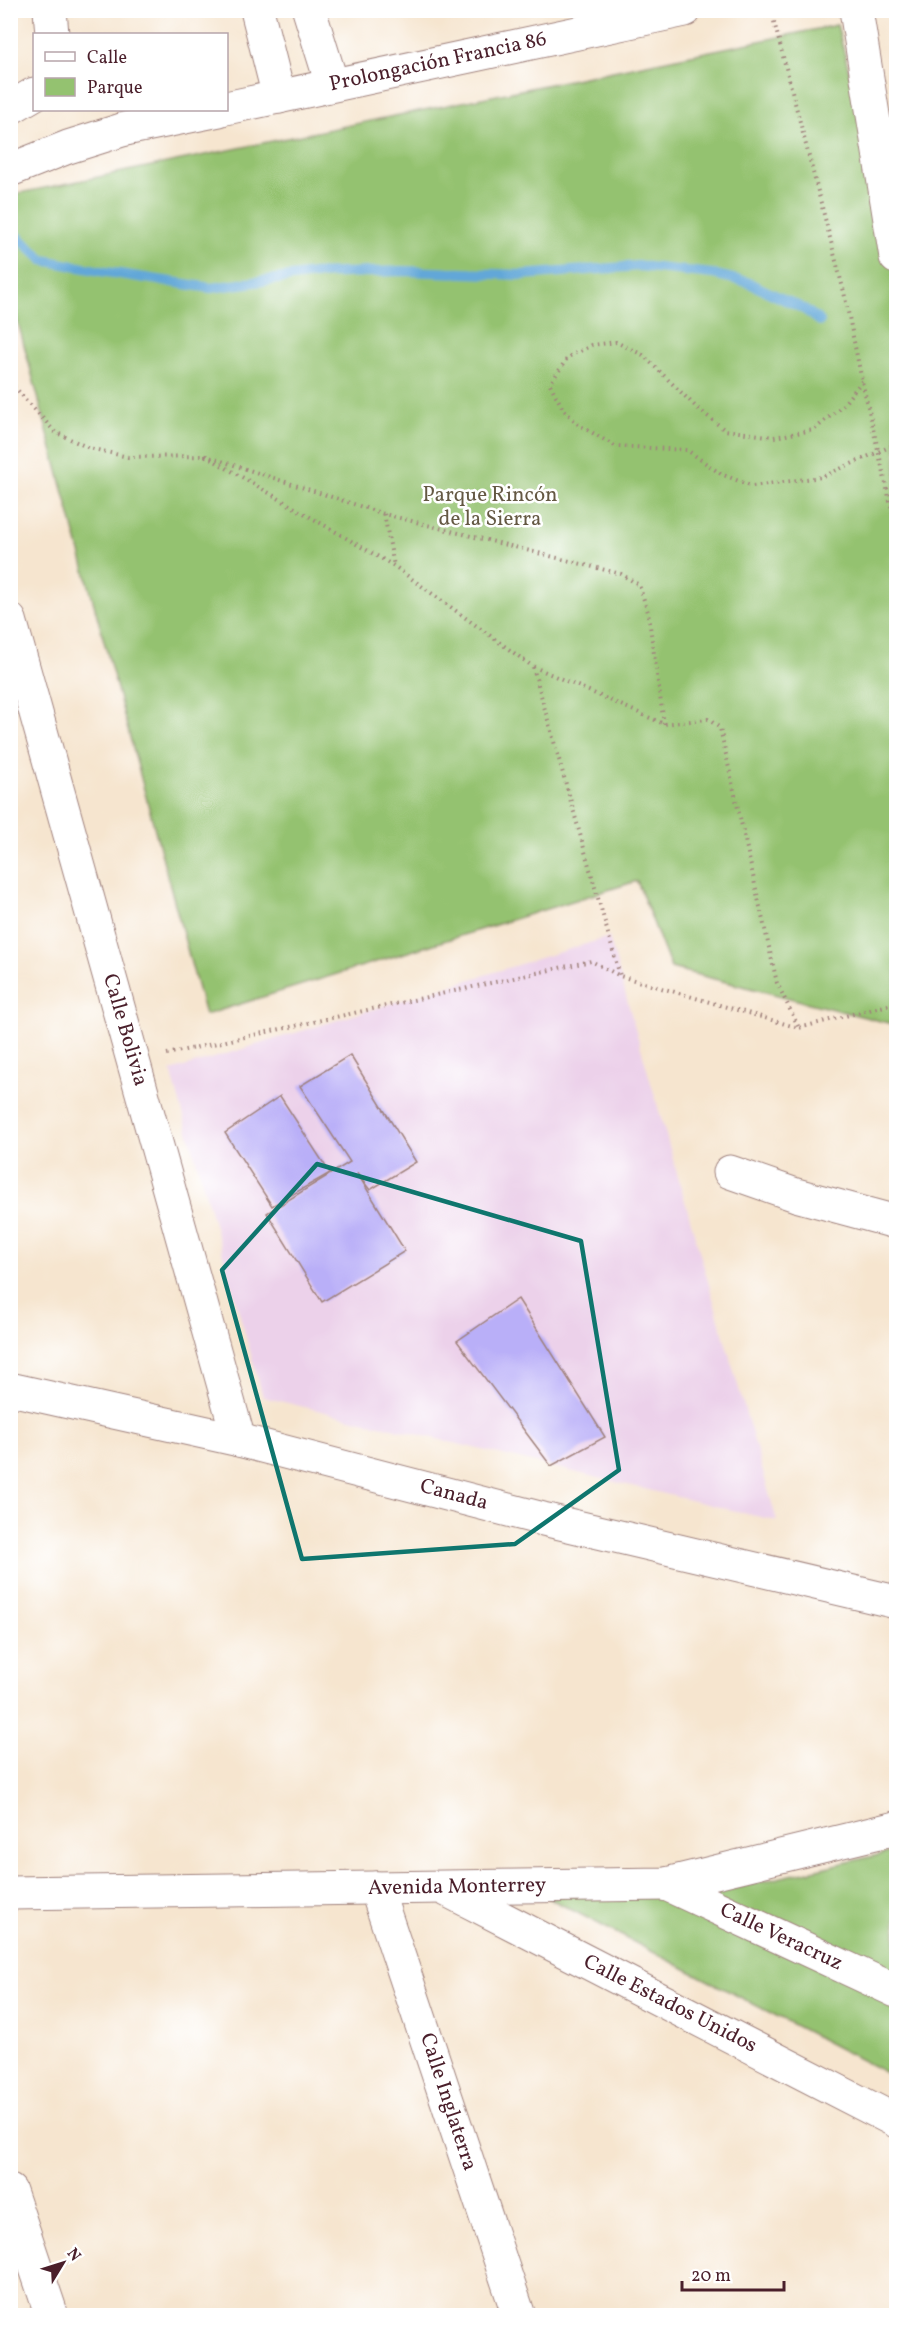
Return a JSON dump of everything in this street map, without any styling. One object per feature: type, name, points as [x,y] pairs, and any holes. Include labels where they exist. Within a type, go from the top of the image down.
[{"type":"street","points":[[50,10],[52,33]]},
{"type":"street","points":[[257,10],[279,97]]},
{"type":"street","points":[[309,10],[332,84]]},
{"type":"street","name":"Prolongación Francia 86","points":[[228,108],[685,10]]},
{"type":"street","points":[[856,10],[897,257]]},
{"type":"street","points":[[10,108],[33,95]]},
{"type":"street","points":[[10,170],[68,147],[125,129],[214,111]]},
{"type":"street","name":"Calle Bolivia","points":[[10,620],[239,1440]]},
{"type":"street","points":[[730,1172],[796,1195],[897,1222]]},
{"type":"street","name":"Canada","points":[[10,1389],[239,1440],[543,1519],[897,1602]]},
{"type":"street","name":"Avenida Monterrey","points":[[10,1893],[666,1884],[897,1828]]},
{"type":"street","name":"Calle Veracruz","points":[[666,1884],[897,1990]]},
{"type":"street","name":"Calle Inglaterra","points":[[376,1888],[519,2316]]},
{"type":"street","name":"Calle Estados Unidos","points":[[443,1888],[897,2121]]},
{"type":"street","points":[[10,2191],[52,2316]]},
{"type":"path","points":[[771,10],[844,292],[862,381],[897,527]]},
{"type":"path","points":[[862,381],[842,406],[814,430],[774,437],[725,430],[696,406],[643,355],[616,342],[592,345],[568,357],[550,384],[563,409],[579,425],[615,446],[687,450],[721,474],[752,486],[822,477],[897,444]]},
{"type":"path","points":[[10,382],[55,432],[89,448],[128,457],[206,456],[384,514],[621,574],[639,585],[648,612],[664,723]]},
{"type":"path","points":[[206,456],[394,566],[532,666],[664,723],[708,719],[720,728],[777,983],[799,1028]]},
{"type":"path","points":[[384,514],[394,566]]},
{"type":"path","points":[[532,666],[620,976]]},
{"type":"path","points":[[134,1061],[591,961],[620,976],[799,1028],[897,1004]]},
{"type":"highlighted area","points":[[317,1164],[581,1241],[619,1470],[515,1544],[302,1559],[222,1270]]},
{"type":"shaded area","points":[[609,937],[777,1521],[263,1397],[171,1071]]},
{"type":"green space","name":"Parque Rincón de la Sierra","points":[[837,25],[896,251],[896,1025],[671,968],[637,881],[205,1015],[11,297],[10,195]]},
{"type":"green space","points":[[896,1851],[896,2078],[547,1897],[734,1888]]},
{"type":"building","points":[[350,1055],[416,1162],[370,1190],[357,1173],[405,1251],[322,1302],[267,1213],[350,1162],[300,1086]]},
{"type":"building","points":[[280,1096],[330,1173],[272,1206],[225,1133]]},
{"type":"building","points":[[518,1299],[605,1437],[551,1466],[457,1341]]},
{"type":"waterway","points":[[10,229],[43,260],[211,288],[314,274],[402,271],[522,275],[639,266],[712,274],[747,282],[804,309],[820,321]]}]
